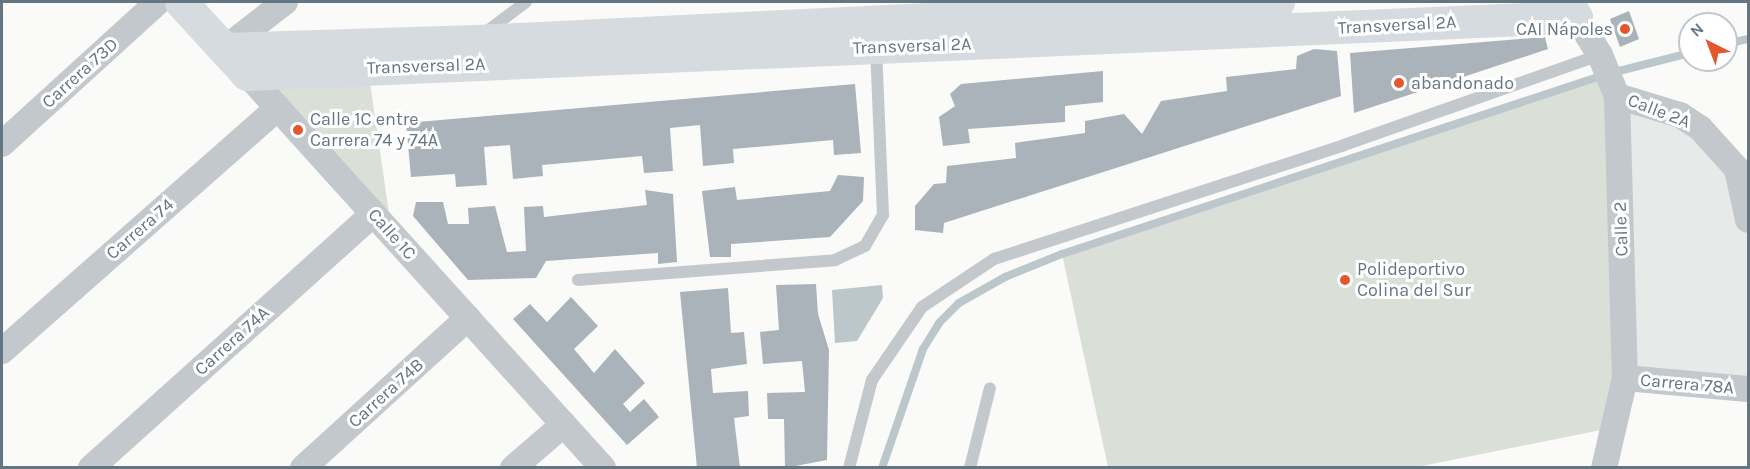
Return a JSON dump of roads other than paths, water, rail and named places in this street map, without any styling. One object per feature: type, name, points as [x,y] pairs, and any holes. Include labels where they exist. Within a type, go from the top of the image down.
[{"type":"street","points":[[224,48],[285,2]]},
{"type":"street","name":"Transversal 2A","points":[[247,74],[875,34],[945,9],[1278,2]]},
{"type":"street","name":"Calle 1C","points":[[160,3],[224,48],[603,468]]},
{"type":"street","name":"Carrera 73D","points":[[2,144],[160,3]]},
{"type":"street","name":"Transversal 2A","points":[[224,48],[476,40],[875,34],[1572,9]]},
{"type":"street","name":"Calle 2","points":[[1572,9],[1600,55],[1617,96],[1625,378],[1604,468]]},
{"type":"street","name":"Calle 2A","points":[[1617,96],[1680,115],[1700,128],[1737,169],[1749,220]]},
{"type":"street","name":"Carrera 74","points":[[2,351],[278,108]]},
{"type":"street","name":"Carrera 74A","points":[[91,468],[373,214]]},
{"type":"street","name":"Carrera 74B","points":[[303,468],[468,318]]},
{"type":"street","name":"Carrera 78A","points":[[1625,378],[1749,389]]},
{"type":"street","points":[[513,468],[564,424]]},
{"type":"lane","points":[[476,40],[526,2]]},
{"type":"lane","points":[[578,280],[835,260],[865,246],[883,215],[875,34]]},
{"type":"lane","points":[[849,468],[872,380],[922,307],[994,259],[1344,145],[1600,55]]},
{"type":"lane","points":[[970,468],[990,388]]},
{"type":"waterway","points":[[1738,41],[1748,39]]},
{"type":"waterway","points":[[882,468],[923,349],[939,323],[959,303],[1005,277],[1062,254],[1607,74],[1678,56]]},
{"type":"place","name":"CAI Nápoles","points":[[1625,29]]},
{"type":"place","name":"abandonado","points":[[1399,83]]},
{"type":"place","name":"Calle 1C entre Carrera 74 y 74A","points":[[298,130]]},
{"type":"place","name":"Polideportivo Colina del Sur","points":[[1345,280]]}]
